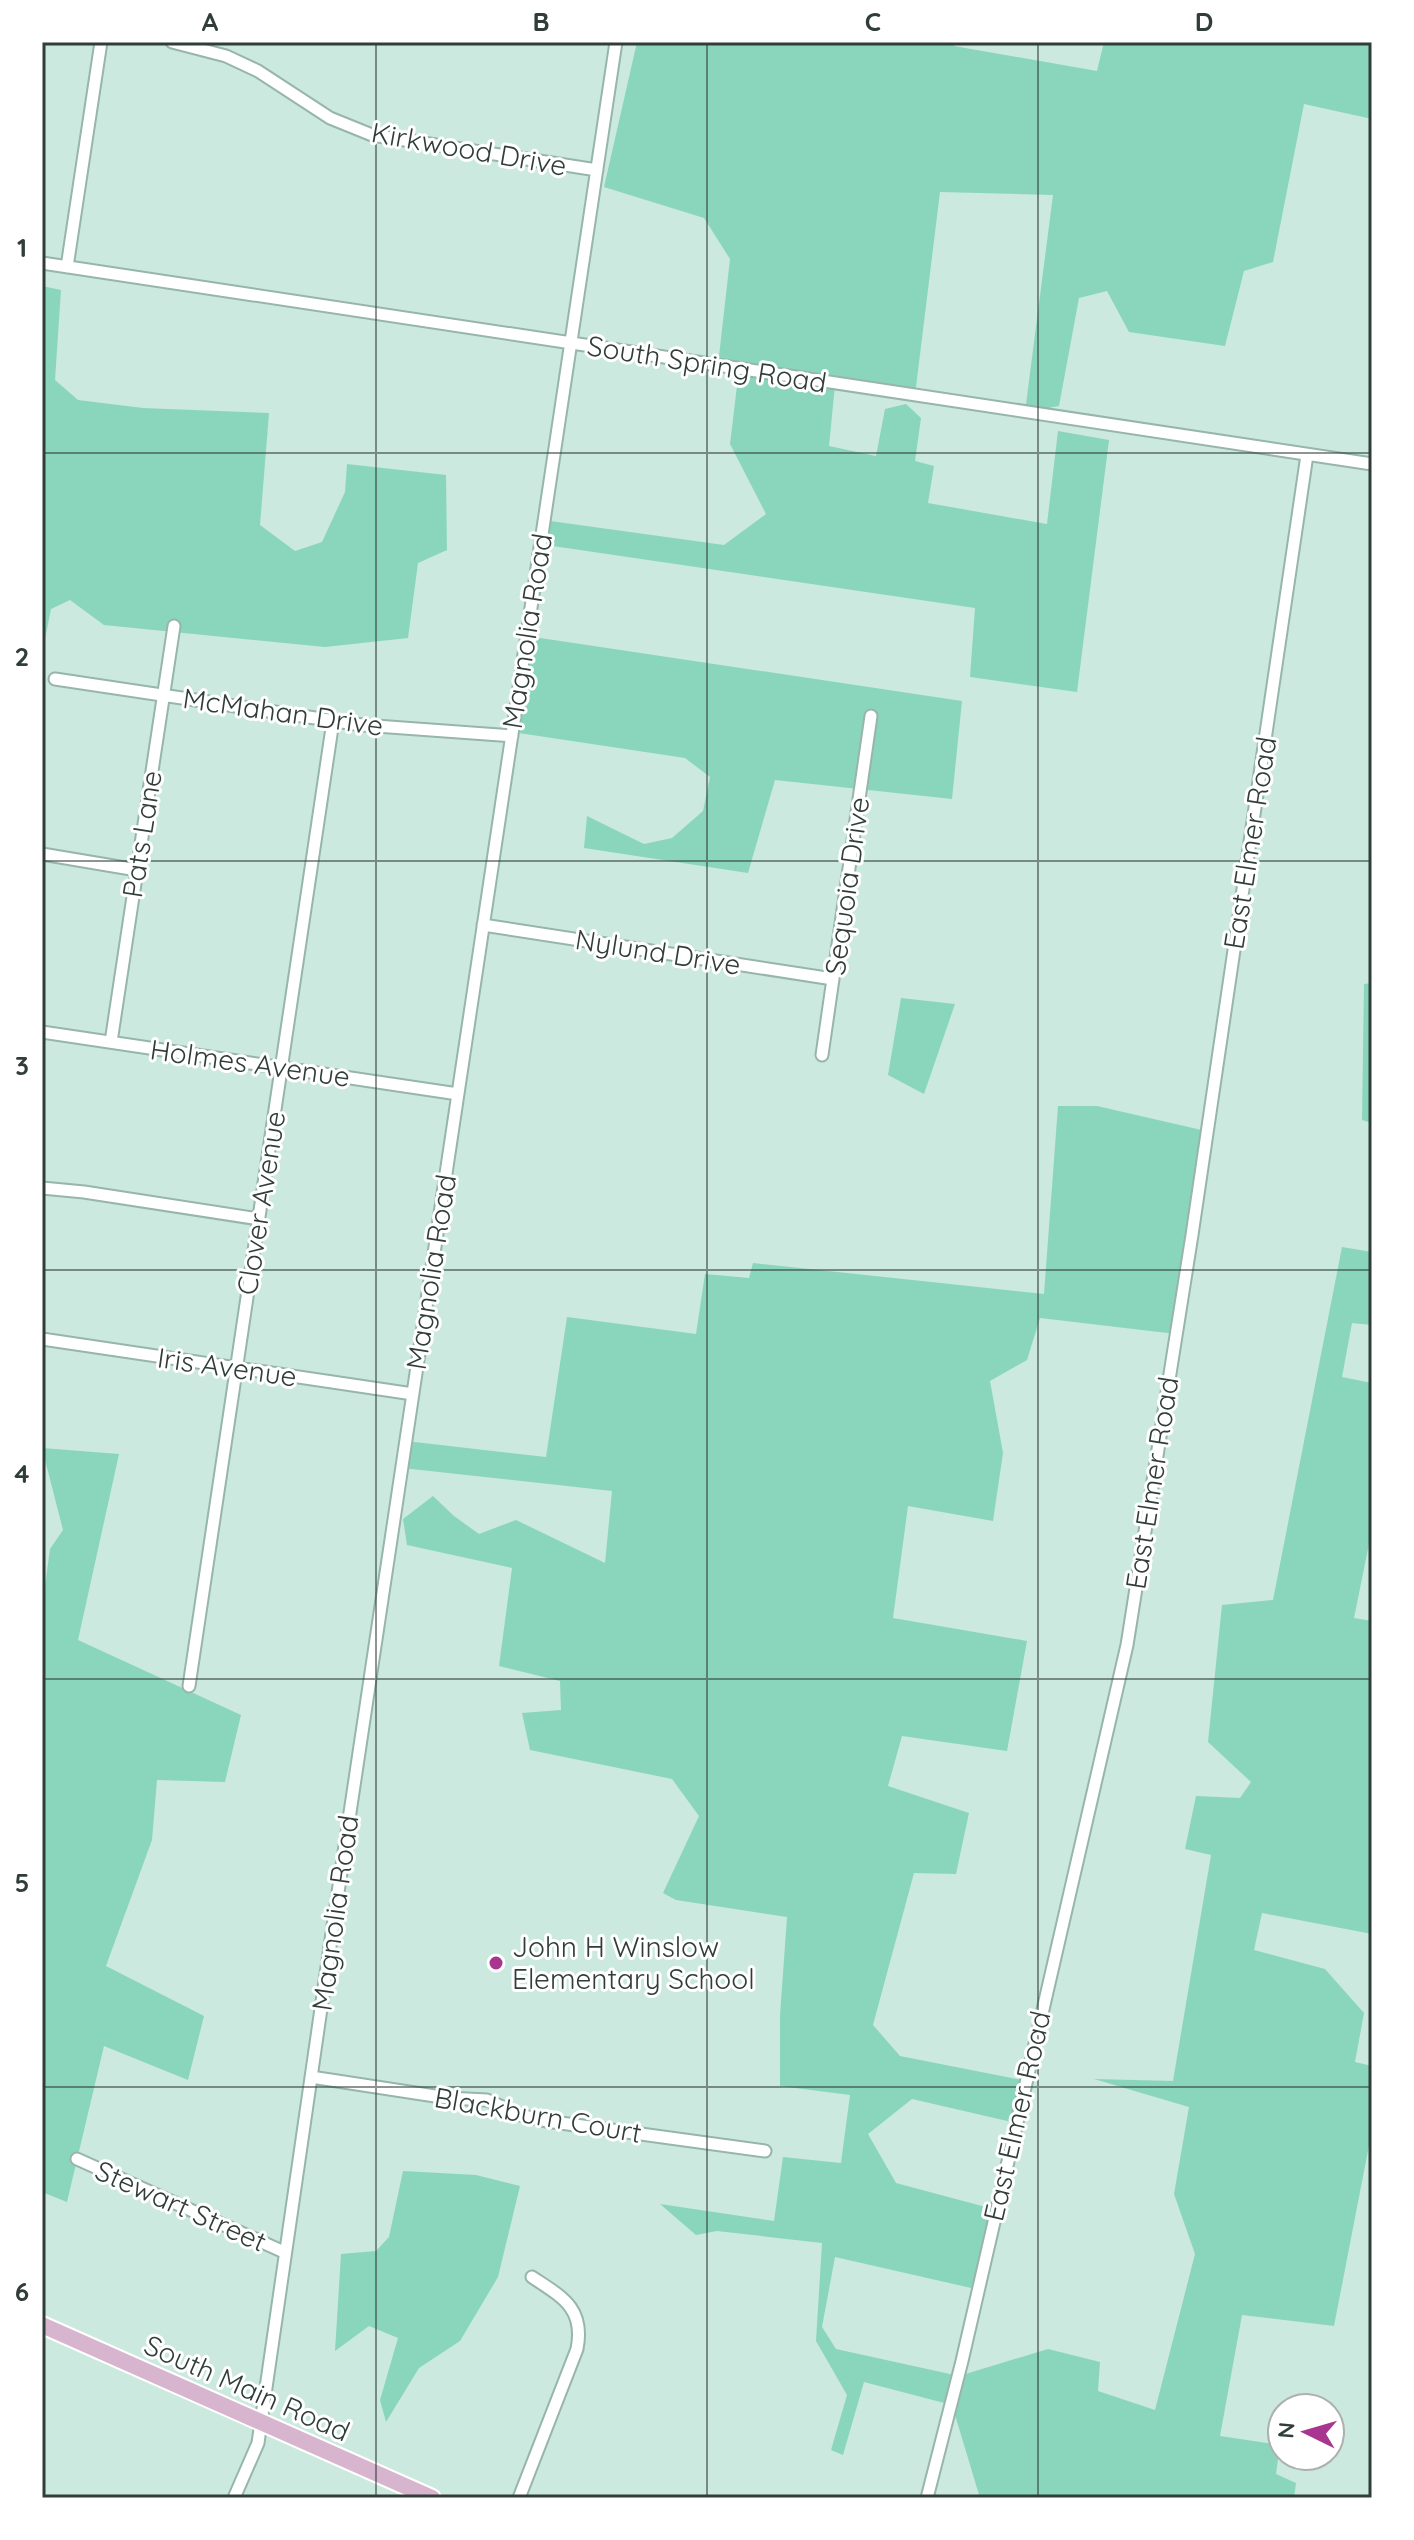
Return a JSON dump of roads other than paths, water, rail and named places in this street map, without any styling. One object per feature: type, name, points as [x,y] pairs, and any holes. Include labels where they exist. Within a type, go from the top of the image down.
[{"type":"main road","name":"South Main Road","points":[[42,2325],[432,2498]]},
{"type":"street","points":[[67,267],[101,42]]},
{"type":"street","name":"Kirkwood Drive","points":[[172,42],[226,56],[258,71],[330,118],[372,135],[597,170]]},
{"type":"street","name":"Magnolia Road","points":[[234,2498],[258,2443],[284,2252],[616,42]]},
{"type":"street","name":"South Spring Road","points":[[42,263],[1372,464]]},
{"type":"street","name":"East Elmer Road","points":[[927,2498],[962,2361],[1127,1645],[1192,1235],[1307,455]]},
{"type":"street","name":"Pats Lane","points":[[111,1042],[174,626]]},
{"type":"street","name":"McMahan Drive","points":[[55,679],[333,721],[512,736]]},
{"type":"street","name":"Sequoia Drive","points":[[822,1055],[871,716]]},
{"type":"street","name":"Clover Avenue","points":[[189,1686],[333,721]]},
{"type":"street","points":[[42,854],[137,870]]},
{"type":"street","name":"Nylund Drive","points":[[483,925],[833,979]]},
{"type":"street","name":"Holmes Avenue","points":[[42,1032],[458,1094]]},
{"type":"street","points":[[42,1188],[259,1219]]},
{"type":"street","name":"Iris Avenue","points":[[42,1339],[413,1394]]},
{"type":"street","name":"Blackburn Court","points":[[311,2077],[448,2098],[480,2099],[520,2115],[546,2121],[765,2151]]},
{"type":"street","name":"Stewart Street","points":[[77,2159],[284,2252]]},
{"type":"street","points":[[519,2498],[579,2337],[577,2322],[568,2302],[532,2277]]},
{"type":"place","name":"John H Winslow Elementary School","points":[[496,1963]]}]
